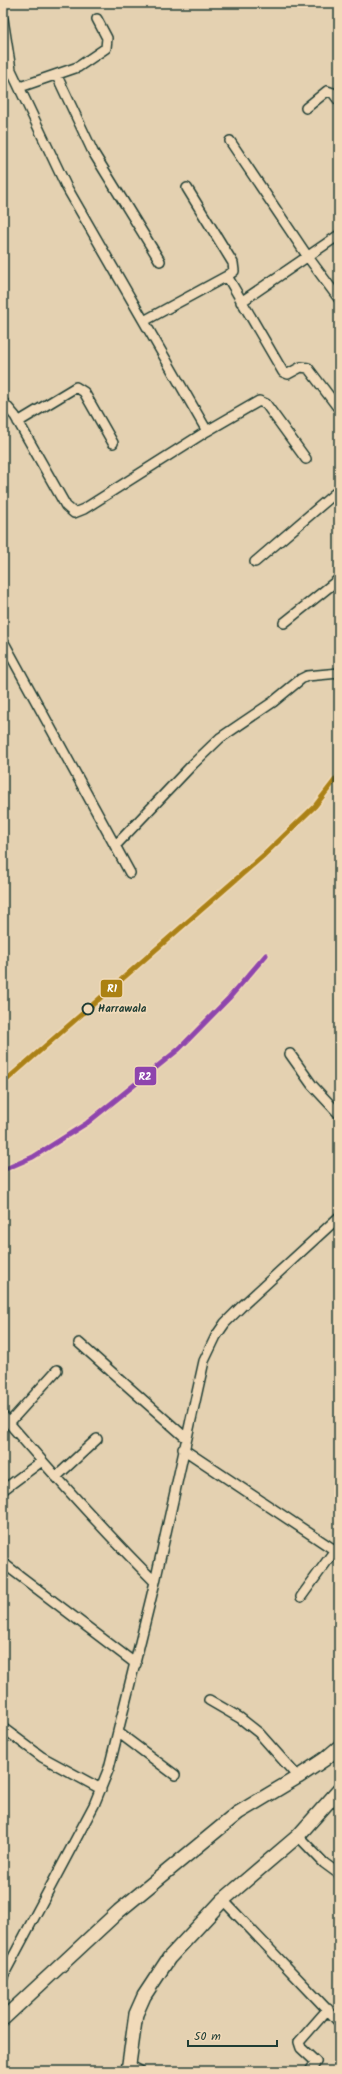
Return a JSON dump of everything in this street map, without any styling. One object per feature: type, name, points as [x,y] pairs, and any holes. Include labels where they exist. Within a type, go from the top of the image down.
[{"type":"street","points":[[3,19],[7,71],[20,87],[77,208],[207,431]]},
{"type":"street","points":[[20,87],[57,76],[78,67],[106,48],[107,38],[97,19]]},
{"type":"street","points":[[57,76],[93,152],[160,261]]},
{"type":"street","points":[[306,108],[327,91],[333,93],[339,101]]},
{"type":"street","points":[[230,141],[308,257],[339,300]]},
{"type":"street","points":[[144,321],[227,276],[234,270],[233,263],[187,188]]},
{"type":"street","points":[[241,302],[339,235]]},
{"type":"street","points":[[227,276],[283,372],[288,374],[301,367],[308,368],[339,409]]},
{"type":"street","points":[[18,422],[72,388],[76,387],[84,392],[113,442]]},
{"type":"street","points":[[3,402],[18,422],[66,506],[74,513],[84,509],[253,402],[263,401],[306,459]]},
{"type":"street","points":[[255,562],[339,490]]},
{"type":"street","points":[[284,624],[339,579]]},
{"type":"street","points":[[3,641],[130,873]]},
{"type":"street","points":[[115,846],[220,738],[273,702],[300,679],[312,675],[339,673]]},
{"type":"street","points":[[290,1054],[312,1084],[339,1114]]},
{"type":"street","points":[[3,1976],[101,1789],[109,1768],[156,1582],[183,1450],[204,1361],[216,1336],[241,1307],[339,1217]]},
{"type":"street","points":[[80,1343],[186,1438]]},
{"type":"street","points":[[57,1370],[6,1420],[120,1547],[156,1582]]},
{"type":"street","points":[[56,1477],[97,1439]]},
{"type":"street","points":[[183,1450],[337,1552],[301,1597]]},
{"type":"street","points":[[3,1490],[42,1461]]},
{"type":"street","points":[[3,1563],[136,1664]]},
{"type":"street","points":[[209,1700],[240,1718],[259,1733],[298,1777]]},
{"type":"street","points":[[3,1728],[42,1756],[101,1789]]},
{"type":"street","points":[[119,1733],[175,1775]]},
{"type":"street","points":[[3,2019],[119,1911],[238,1813],[298,1777],[325,1759],[339,1747]]},
{"type":"street","points":[[132,2069],[134,2026],[144,1996],[169,1958],[223,1900],[298,1836],[339,1790]]},
{"type":"street","points":[[298,1836],[324,1863],[339,1874]]},
{"type":"street","points":[[223,1900],[339,2022]]},
{"type":"street","points":[[310,2071],[316,2062],[301,2048],[299,2042],[328,2010]]},
{"type":"transit line","name":"R1","points":[[3,1083],[264,855],[315,806],[339,775]]},
{"type":"transit line","name":"R2","points":[[3,1170],[33,1157],[87,1123],[179,1049],[229,998],[266,955]]},
{"type":"place","name":"Harrawala","points":[[88,1009]]}]
